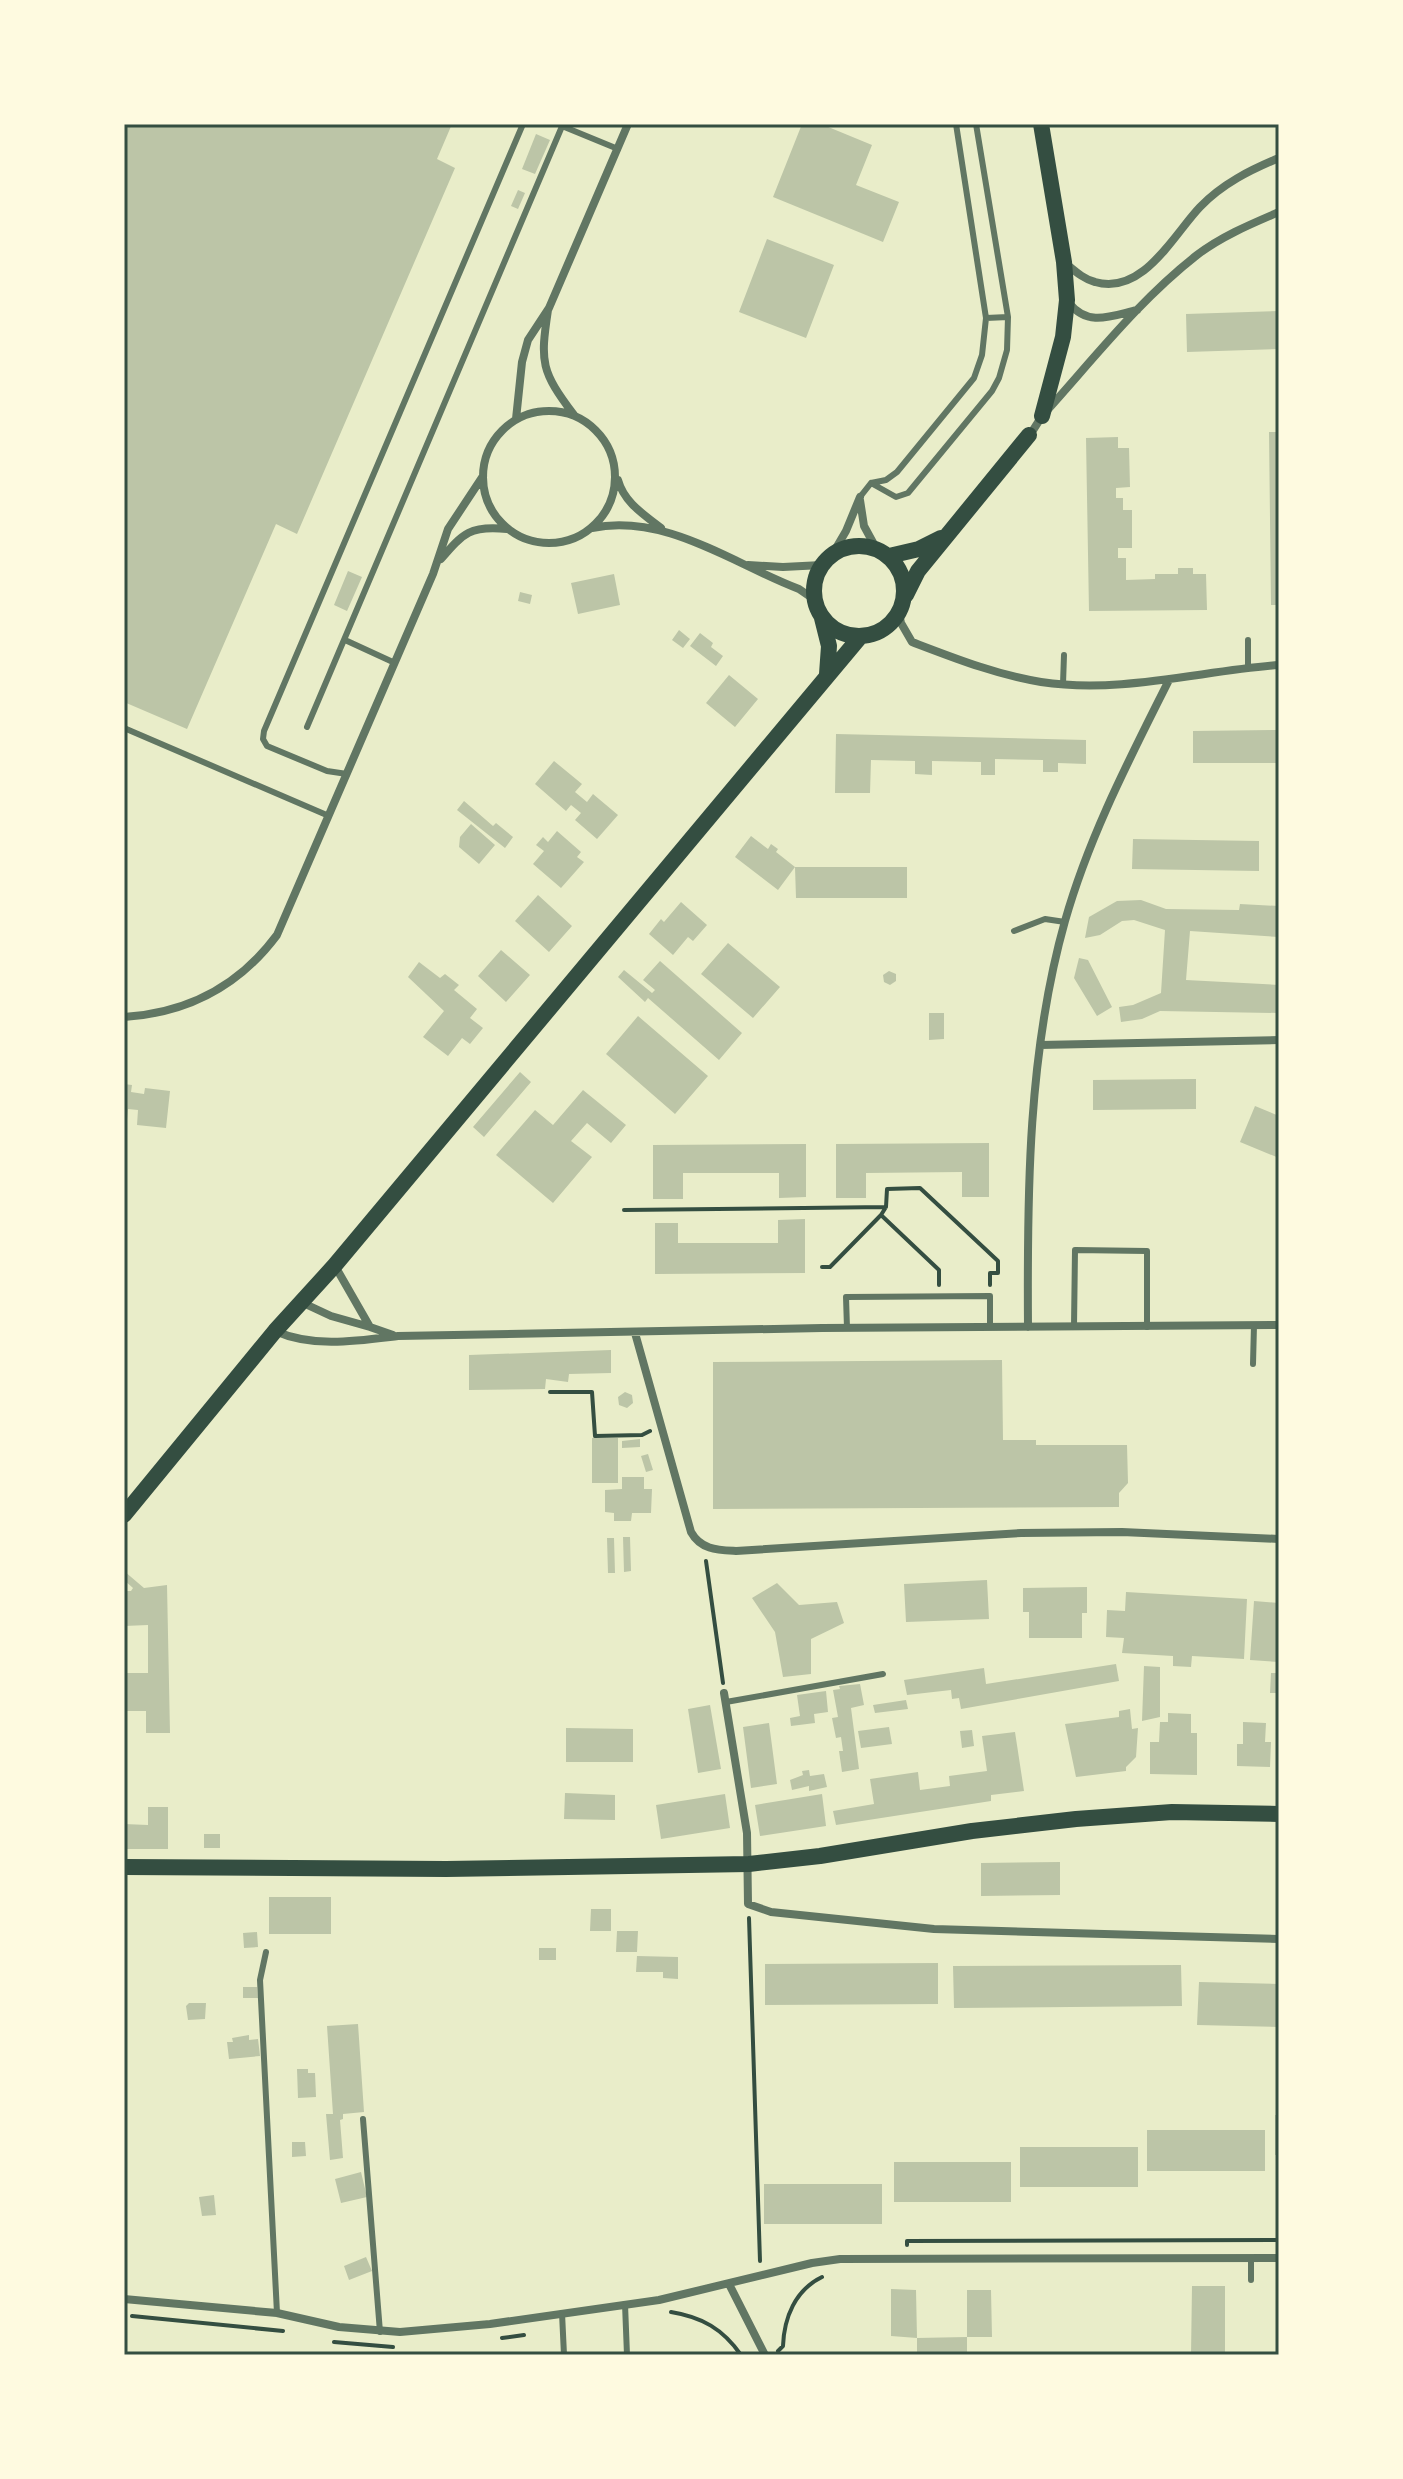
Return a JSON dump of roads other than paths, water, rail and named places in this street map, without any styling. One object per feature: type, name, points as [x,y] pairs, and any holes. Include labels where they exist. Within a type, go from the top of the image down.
[{"type":"main road","points":[[1041,124],[1064,262],[1067,300],[1063,337],[1042,416]]},
{"type":"main road","points":[[124,1515],[826,675],[860,637],[883,630],[899,613],[918,571],[1029,435]]},
{"type":"main road","points":[[826,675],[829,646],[818,608],[817,575],[827,560],[853,546],[882,552],[919,549],[946,535]]},
{"type":"main road","points":[[882,552],[899,568],[905,597]]},
{"type":"main road","points":[[818,608],[838,631],[860,637]]},
{"type":"main road","points":[[124,1867],[446,1869],[749,1864],[1076,1819],[1172,1812],[1279,1814]]},
{"type":"street","points":[[516,419],[525,351],[536,326],[549,308],[628,124]]},
{"type":"street","points":[[1064,262],[1083,277],[1096,282],[1120,281],[1135,276],[1163,252],[1201,206],[1224,187],[1245,173],[1279,158]]},
{"type":"street","points":[[1029,435],[1042,416],[1137,310],[1199,254],[1244,227],[1279,212]]},
{"type":"street","points":[[1067,300],[1078,313],[1093,319],[1137,310]]},
{"type":"street","points":[[549,308],[543,361],[550,382],[575,415],[590,424],[603,438],[623,495],[665,531]]},
{"type":"street","points":[[575,415],[543,410],[516,419],[492,442],[483,476],[485,494],[492,510],[508,529],[533,542],[551,543],[577,537],[592,528],[611,502],[615,472]]},
{"type":"street","points":[[124,1017],[172,1010],[197,1001],[222,987],[257,958],[277,935],[438,563],[448,529],[483,476]]},
{"type":"street","points":[[744,564],[783,567],[827,560],[846,531],[860,497]]},
{"type":"street","points":[[860,497],[864,526],[882,552]]},
{"type":"street","points":[[592,528],[622,524],[665,531],[799,589],[818,608]]},
{"type":"street","points":[[438,563],[465,533],[479,528],[508,529]]},
{"type":"street","points":[[899,613],[912,642],[1000,673],[1043,683],[1120,685],[1279,665]]},
{"type":"street","points":[[1028,1327],[1031,1151],[1040,1045],[1049,985],[1065,922],[1104,812],[1169,680]]},
{"type":"street","points":[[1040,1045],[1279,1040]]},
{"type":"street","points":[[335,1265],[370,1327]]},
{"type":"street","points":[[301,1302],[331,1316],[398,1336]]},
{"type":"street","points":[[275,1331],[295,1339],[359,1341],[398,1336],[847,1328],[1279,1325]]},
{"type":"street","points":[[635,1333],[691,1532],[706,1547],[736,1551],[1021,1533],[1122,1532],[1279,1539]]},
{"type":"street","points":[[725,1697],[747,1833],[748,1904],[771,1912],[934,1929],[1279,1939]]},
{"type":"street","points":[[124,2299],[277,2313],[339,2327],[380,2332],[455,2328],[625,2304],[729,2284],[812,2263],[855,2259],[1279,2258]]},
{"type":"street","points":[[729,2284],[765,2355]]},
{"type":"lane","points":[[347,774],[327,771],[267,746],[263,739],[264,731],[523,124]]},
{"type":"lane","points":[[860,497],[871,483],[886,480],[897,472],[974,378],[982,355],[986,318],[956,124]]},
{"type":"lane","points":[[871,483],[896,497],[904,497],[984,403],[1003,367],[1008,317],[976,124]]},
{"type":"lane","points":[[307,727],[562,125],[618,149]]},
{"type":"lane","points":[[986,318],[1008,317]]},
{"type":"lane","points":[[345,640],[395,663]]},
{"type":"lane","points":[[1248,640],[1248,667]]},
{"type":"lane","points":[[1063,684],[1064,655]]},
{"type":"lane","points":[[124,728],[329,816]]},
{"type":"lane","points":[[1014,931],[1045,919],[1065,922]]},
{"type":"lane","points":[[1074,1327],[1075,1250],[1147,1251],[1147,1327]]},
{"type":"lane","points":[[847,1328],[846,1297],[990,1296],[990,1326]]},
{"type":"lane","points":[[1253,1364],[1254,1325]]},
{"type":"lane","points":[[725,1697],[883,1674]]},
{"type":"lane","points":[[266,1952],[260,1980],[277,2313]]},
{"type":"lane","points":[[363,2119],[380,2332]]},
{"type":"lane","points":[[1251,2258],[1251,2280]]},
{"type":"lane","points":[[625,2304],[627,2355]]},
{"type":"lane","points":[[562,2313],[564,2355]]}]
